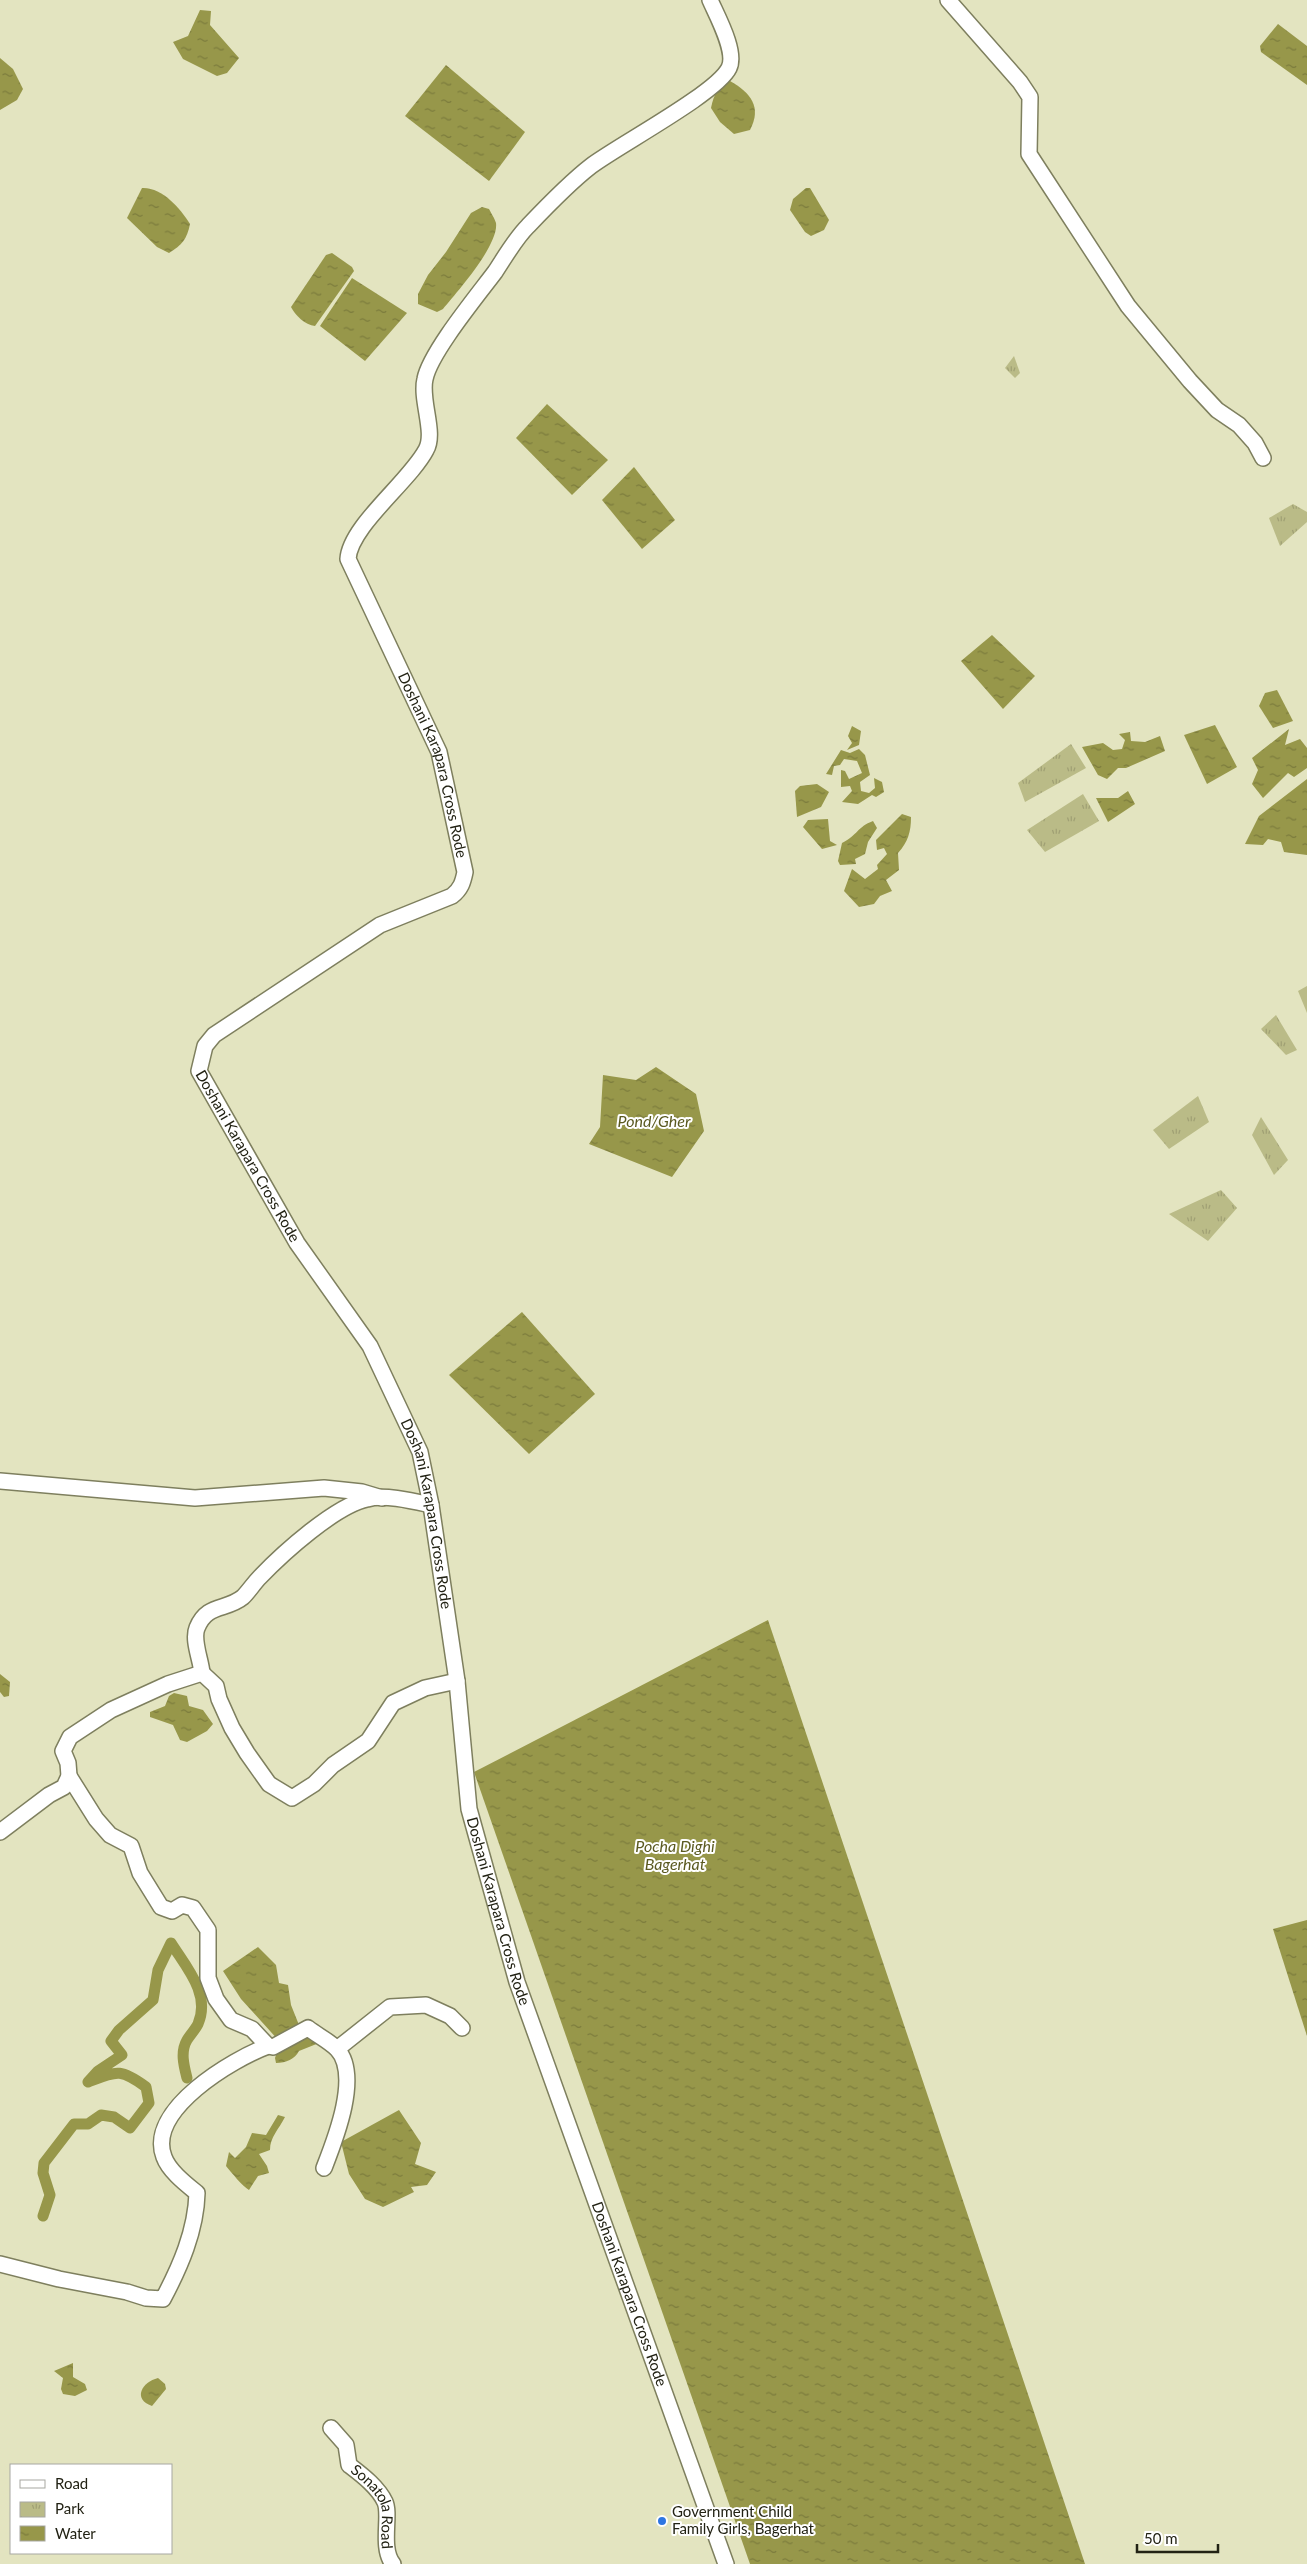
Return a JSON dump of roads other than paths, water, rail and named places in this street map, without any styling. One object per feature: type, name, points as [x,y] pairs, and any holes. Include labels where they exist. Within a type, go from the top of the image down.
[{"type":"street","name":"Doshani Karapara Cross Rode","points":[[710,0],[729,47],[732,59],[729,69],[708,88],[591,167],[526,227],[446,341],[426,374],[424,390],[429,432],[427,449],[393,493],[356,535],[349,550],[348,559],[439,752],[465,872],[459,890],[452,896],[380,925],[214,1035],[205,1046],[199,1071],[297,1243],[370,1346],[420,1452],[431,1505],[456,1681],[468,1809],[516,1982],[726,2564]]},
{"type":"street","points":[[948,0],[1030,96],[1029,154],[1128,306],[1190,381],[1196,385],[1202,396],[1239,426],[1255,443],[1262,458]]},
{"type":"street","points":[[0,1482],[195,1498],[324,1488],[362,1492],[382,1498]]},
{"type":"street","points":[[431,1505],[382,1498],[368,1498],[353,1503],[314,1527],[307,1536],[259,1577],[244,1597],[234,1603],[211,1610],[196,1630],[202,1673],[216,1686],[219,1699],[232,1728],[269,1784],[292,1798],[314,1784],[333,1765],[368,1740],[393,1703],[425,1688],[456,1681]]},
{"type":"street","points":[[202,1673],[168,1684],[110,1710],[70,1737],[63,1751],[68,1763],[69,1776],[96,1819],[110,1835],[131,1846],[140,1873],[161,1907],[172,1912],[182,1905],[194,1908],[208,1930],[208,1978],[216,1999],[231,2020],[252,2029],[268,2046]]},
{"type":"street","points":[[0,1832],[49,1795],[64,1787],[69,1776]]},
{"type":"street","points":[[337,2049],[390,2007],[426,2005],[450,2016],[462,2028]]},
{"type":"street","points":[[0,2264],[59,2279],[128,2292],[146,2298],[163,2299],[179,2270],[196,2214],[197,2194],[179,2177],[164,2157],[161,2135],[170,2114],[222,2068],[268,2046],[273,2047],[282,2044],[308,2028],[337,2049],[346,2065],[346,2093],[343,2111],[324,2168]]},
{"type":"street","name":"Sonatola Road","points":[[330,2428],[346,2446],[349,2465],[365,2477],[386,2503],[385,2529],[390,2559],[393,2564]]},
{"type":"water","points":[[200,10],[211,11],[210,25],[239,58],[227,73],[217,76],[183,59],[173,42],[188,36]]},
{"type":"water","points":[[1278,24],[1307,46],[1307,85],[1261,52],[1260,46]]},
{"type":"water","points":[[0,58],[13,69],[23,89],[17,100],[0,110]]},
{"type":"water","points":[[446,65],[525,132],[489,181],[405,116]]},
{"type":"water","points":[[730,81],[744,90],[749,96],[755,114],[750,130],[734,134],[720,122],[711,108],[717,92]]},
{"type":"water","points":[[142,188],[157,191],[170,200],[190,224],[183,241],[169,253],[157,247],[127,218]]},
{"type":"water","points":[[806,188],[810,188],[829,220],[824,230],[811,236],[805,232],[790,210],[793,199]]},
{"type":"water","points":[[482,207],[489,209],[496,223],[491,243],[476,268],[443,309],[437,312],[418,304],[418,294],[428,275],[446,252],[471,213]]},
{"type":"water","points":[[332,253],[352,267],[354,271],[315,326],[311,325],[301,319],[291,307],[326,255]]},
{"type":"water","points":[[352,278],[407,313],[365,361],[320,326]]},
{"type":"water","points":[[547,404],[608,460],[572,495],[516,438]]},
{"type":"water","points":[[634,467],[675,520],[642,549],[602,500]]},
{"type":"water","points":[[992,635],[1035,676],[1003,709],[961,661]]},
{"type":"water","points":[[1277,690],[1293,721],[1273,728],[1259,706],[1265,693]]},
{"type":"water","points":[[1215,725],[1237,767],[1207,784],[1184,735]]},
{"type":"water","points":[[852,726],[861,731],[859,745],[847,750],[852,743],[848,736]]},
{"type":"water","points":[[1289,729],[1285,745],[1300,739],[1307,748],[1307,768],[1294,777],[1288,773],[1263,798],[1252,784],[1258,770],[1252,758]]},
{"type":"water","points":[[1130,732],[1131,741],[1145,742],[1160,736],[1165,751],[1126,768],[1118,768],[1107,779],[1098,775],[1082,747],[1103,743],[1113,750],[1122,749],[1125,740],[1119,734]]},
{"type":"water","points":[[859,749],[865,755],[870,775],[860,782],[861,791],[869,793],[875,788],[874,778],[882,782],[884,792],[876,797],[872,795],[858,804],[842,802],[852,791],[850,786],[841,787],[841,770],[845,771],[849,779],[862,773],[857,761],[844,759],[840,765],[834,766],[832,775],[826,774],[841,750],[850,753]]},
{"type":"water","points":[[1307,779],[1307,855],[1284,852],[1281,842],[1268,839],[1263,845],[1245,844],[1259,816]]},
{"type":"water","points":[[817,784],[829,792],[821,807],[797,817],[795,791],[800,786]]},
{"type":"water","points":[[1128,791],[1135,804],[1108,822],[1096,798],[1118,798]]},
{"type":"water","points":[[902,814],[911,817],[910,827],[907,841],[898,853],[899,870],[886,880],[892,891],[880,896],[874,904],[859,907],[844,891],[852,869],[865,879],[878,869],[877,865],[887,854],[884,848],[877,850],[876,840]]},
{"type":"water","points":[[828,819],[830,841],[837,845],[822,849],[803,827],[808,820]]},
{"type":"water","points":[[873,821],[877,828],[868,842],[865,854],[855,859],[856,864],[840,865],[838,861],[842,843]]},
{"type":"water","name":"Pond/Gher","points":[[656,1067],[696,1094],[704,1131],[672,1177],[589,1144],[600,1127],[603,1075],[636,1080]]},
{"type":"water","points":[[522,1312],[595,1394],[529,1454],[449,1375]]},
{"type":"water","name":"Pocha Dighi Bagerhat","points":[[768,1620],[1085,2564],[750,2564],[474,1772]]},
{"type":"water","points":[[0,1674],[10,1682],[9,1696],[4,1697],[0,1692]]},
{"type":"water","points":[[174,1693],[187,1696],[189,1706],[203,1710],[213,1724],[207,1731],[187,1742],[180,1740],[173,1725],[150,1717],[150,1712],[165,1706],[169,1696]]},
{"type":"water","points":[[1307,1920],[1307,2036],[1273,1929]]},
{"type":"water","points":[[258,1947],[276,1965],[279,1983],[288,1985],[291,2005],[299,2025],[280,2042],[241,1999],[223,1971]]},
{"type":"water","points":[[303,2034],[319,2043],[299,2051],[290,2060],[276,2063],[277,2052]]},
{"type":"water","points":[[399,2110],[421,2143],[415,2164],[436,2172],[427,2185],[411,2187],[414,2192],[383,2207],[365,2199],[349,2174],[341,2142]]},
{"type":"water","points":[[278,2115],[285,2117],[273,2137],[270,2150],[259,2154],[269,2173],[258,2176],[249,2190],[226,2166],[229,2152],[235,2158],[246,2147],[252,2133],[266,2135]]},
{"type":"water","points":[[73,2363],[73,2377],[85,2384],[87,2390],[75,2396],[63,2394],[61,2389],[63,2378],[54,2371]]},
{"type":"water","points":[[158,2378],[165,2384],[166,2389],[152,2406],[142,2399],[141,2395],[148,2383]]},
{"type":"waterway","points":[[43,2216],[50,2195],[43,2173],[44,2163],[74,2124],[88,2124],[101,2115],[114,2117],[130,2128],[149,2103],[146,2087],[124,2074],[106,2075],[88,2082],[98,2071],[122,2055],[111,2041],[119,2030],[153,2000],[158,1970],[171,1943],[190,1971],[201,2002],[198,2024],[187,2040],[184,2049],[183,2059],[187,2078]]},
{"type":"place","name":"Government Child Family Girls, Bagerhat","points":[[662,2521]]}]
